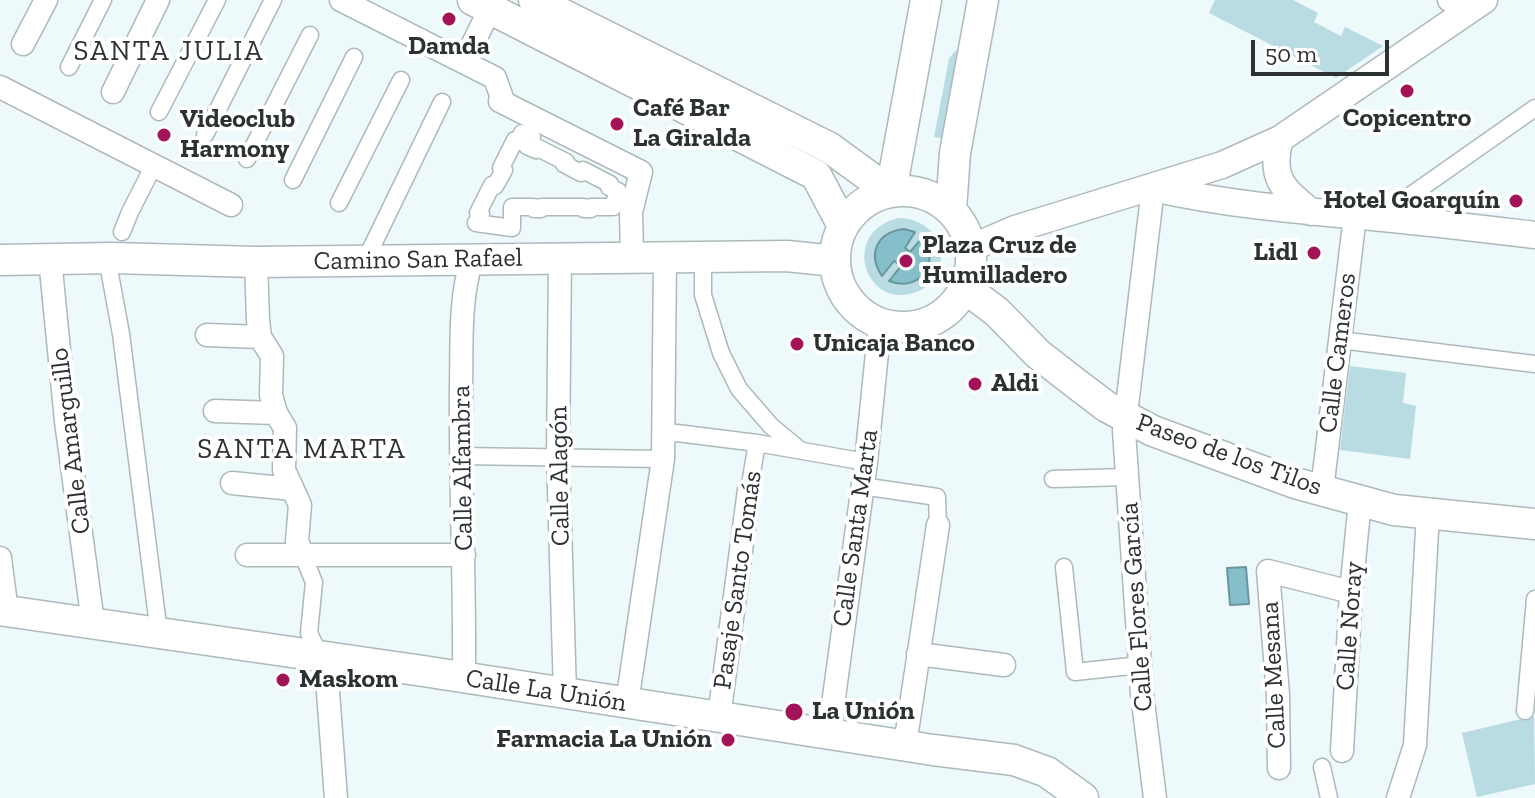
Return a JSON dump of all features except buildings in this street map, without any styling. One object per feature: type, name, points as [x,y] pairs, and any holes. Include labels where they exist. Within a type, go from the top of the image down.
[{"type":"main road","points":[[534,0],[830,148],[890,191]]},
{"type":"main road","points":[[890,191],[926,0]]},
{"type":"main road","points":[[951,210],[955,153],[983,0]]},
{"type":"main road","points":[[481,4],[816,175],[843,226]]},
{"type":"main road","points":[[890,191],[912,191],[933,197],[951,210],[964,228],[971,248],[971,269],[965,288],[950,309],[929,322],[904,327],[880,323],[854,306],[844,293],[835,261],[843,226],[855,210],[871,198],[890,191]]},
{"type":"main road","name":"Camino San Rafael","points":[[0,260],[50,259],[115,245],[256,262],[787,256],[835,261]]},
{"type":"main road","name":"Paseo de los Tilos","points":[[965,288],[997,312],[1038,354],[1107,407],[1153,431],[1295,483],[1394,510],[1535,524]]},
{"type":"main road","name":"Calle La Unión","points":[[4,611],[1014,760],[1047,772],[1083,798]]},
{"type":"street","points":[[23,44],[46,0]]},
{"type":"street","points":[[69,67],[103,0]]},
{"type":"street","points":[[113,92],[158,0]]},
{"type":"street","points":[[159,112],[217,0]]},
{"type":"street","points":[[205,135],[273,0]]},
{"type":"street","points":[[341,0],[495,78],[502,98],[500,101],[641,172],[631,212],[632,257]]},
{"type":"street","points":[[971,248],[1015,229],[1222,165],[1280,139],[1416,48],[1473,3]]},
{"type":"street","points":[[464,62],[481,4]]},
{"type":"street","points":[[247,159],[310,35]]},
{"type":"street","points":[[293,180],[354,57]]},
{"type":"street","points":[[339,203],[401,80]]},
{"type":"street","points":[[0,87],[231,205]]},
{"type":"street","points":[[365,261],[442,102]]},
{"type":"street","points":[[1384,218],[1404,200],[1535,108]]},
{"type":"street","points":[[522,133],[532,137],[527,146],[566,162],[564,164],[581,173],[583,170],[618,191],[613,207],[512,207],[512,228],[476,223],[492,185],[495,186],[504,170],[501,168],[505,159],[522,133]]},
{"type":"street","points":[[1280,139],[1275,161],[1281,183],[1311,212]]},
{"type":"street","points":[[154,165],[115,245],[121,334],[159,633]]},
{"type":"street","points":[[1153,188],[1311,212],[1535,235]]},
{"type":"street","name":"Calle Flores García","points":[[1153,188],[1124,431],[1142,694],[1155,798]]},
{"type":"street","name":"Calle Cameros","points":[[1322,490],[1355,216]]},
{"type":"street","points":[[627,703],[663,459],[665,257]]},
{"type":"street","points":[[703,257],[703,295],[721,353],[739,389],[771,426],[800,450]]},
{"type":"street","name":"Calle Alagón","points":[[560,258],[558,456],[565,694]]},
{"type":"street","name":"Calle Amarguillo","points":[[50,259],[66,421],[93,623]]},
{"type":"street","name":"Calle Alfambra","points":[[464,678],[460,456],[463,294],[472,259]]},
{"type":"street","points":[[256,262],[260,337],[272,356],[271,395],[276,413],[285,428],[284,470],[300,505],[297,541],[314,582],[309,633],[327,679],[336,798]]},
{"type":"street","name":"Calle Santa Marta","points":[[829,734],[866,462],[880,323]]},
{"type":"street","points":[[207,335],[260,337]]},
{"type":"street","points":[[1340,340],[1535,364]]},
{"type":"street","points":[[215,411],[276,413]]},
{"type":"street","points":[[663,434],[757,443],[866,462]]},
{"type":"street","name":"Pasaje Santo Tomás","points":[[719,717],[757,443]]},
{"type":"street","points":[[460,456],[663,459]]},
{"type":"street","points":[[1053,479],[1128,477]]},
{"type":"street","points":[[232,483],[292,489]]},
{"type":"street","points":[[862,486],[937,497],[938,525],[905,745]]},
{"type":"street","name":"Calle Noray","points":[[1342,751],[1351,592],[1360,501]]},
{"type":"street","points":[[1398,798],[1415,745],[1428,513]]},
{"type":"street","points":[[247,555],[464,555]]},
{"type":"street","points":[[0,558],[4,611]]},
{"type":"street","points":[[1064,567],[1075,672],[1140,665]]},
{"type":"street","name":"Calle Mesana","points":[[1279,768],[1278,695],[1268,571],[1351,592]]},
{"type":"street","points":[[1525,711],[1535,599]]},
{"type":"street","points":[[918,654],[1004,665]]},
{"type":"street","points":[[1322,767],[1329,798]]},
{"type":"shaded area","points":[[1215,0],[1293,0],[1318,13],[1314,22],[1341,36],[1345,27],[1383,46],[1336,78],[1209,13]]},
{"type":"shaded area","points":[[961,47],[946,139],[934,137],[949,59]]},
{"type":"shaded area","points":[[898,218],[916,221],[931,231],[940,246],[941,256],[939,270],[928,285],[916,292],[898,295],[884,291],[873,281],[866,268],[865,253],[869,239],[880,226]],"holes":[[[915,232],[904,248],[910,252],[929,250],[928,267],[890,281],[901,266],[894,261]]]},
{"type":"shaded area","points":[[904,229],[915,232],[905,248],[910,252],[922,238],[930,257],[928,266],[918,279],[900,284],[889,281],[901,266],[894,261],[882,276],[875,252],[881,239]]},
{"type":"shaded area","points":[[1350,366],[1406,373],[1403,403],[1416,406],[1410,459],[1340,450]]},
{"type":"shaded area","points":[[1246,567],[1249,604],[1230,605],[1227,568]]},
{"type":"shaded area","points":[[1534,716],[1535,784],[1477,797],[1462,733]]},
{"type":"place","name":"Damda","points":[[449,19]]},
{"type":"place","name":"Copicentro","points":[[1407,91]]},
{"type":"place","name":"Café Bar La Giralda","points":[[617,124]]},
{"type":"place","name":"Videoclub Harmony","points":[[164,135]]},
{"type":"place","name":"Hotel Goarquín","points":[[1516,201]]},
{"type":"place","name":"Lidl","points":[[1314,253]]},
{"type":"place","name":"Plaza Cruz de Humilladero","points":[[906,261]]},
{"type":"place","name":"Unicaja Banco","points":[[797,344]]},
{"type":"place","name":"Aldi","points":[[975,384]]},
{"type":"place","name":"Maskom","points":[[283,680]]},
{"type":"place","name":"La Unión","points":[[794,712]]},
{"type":"place","name":"Farmacia La Unión","points":[[728,740]]},
{"type":"district","name":"SANTA JULIA","points":[[169,52]]},
{"type":"district","name":"SANTA MARTA","points":[[302,450]]}]
